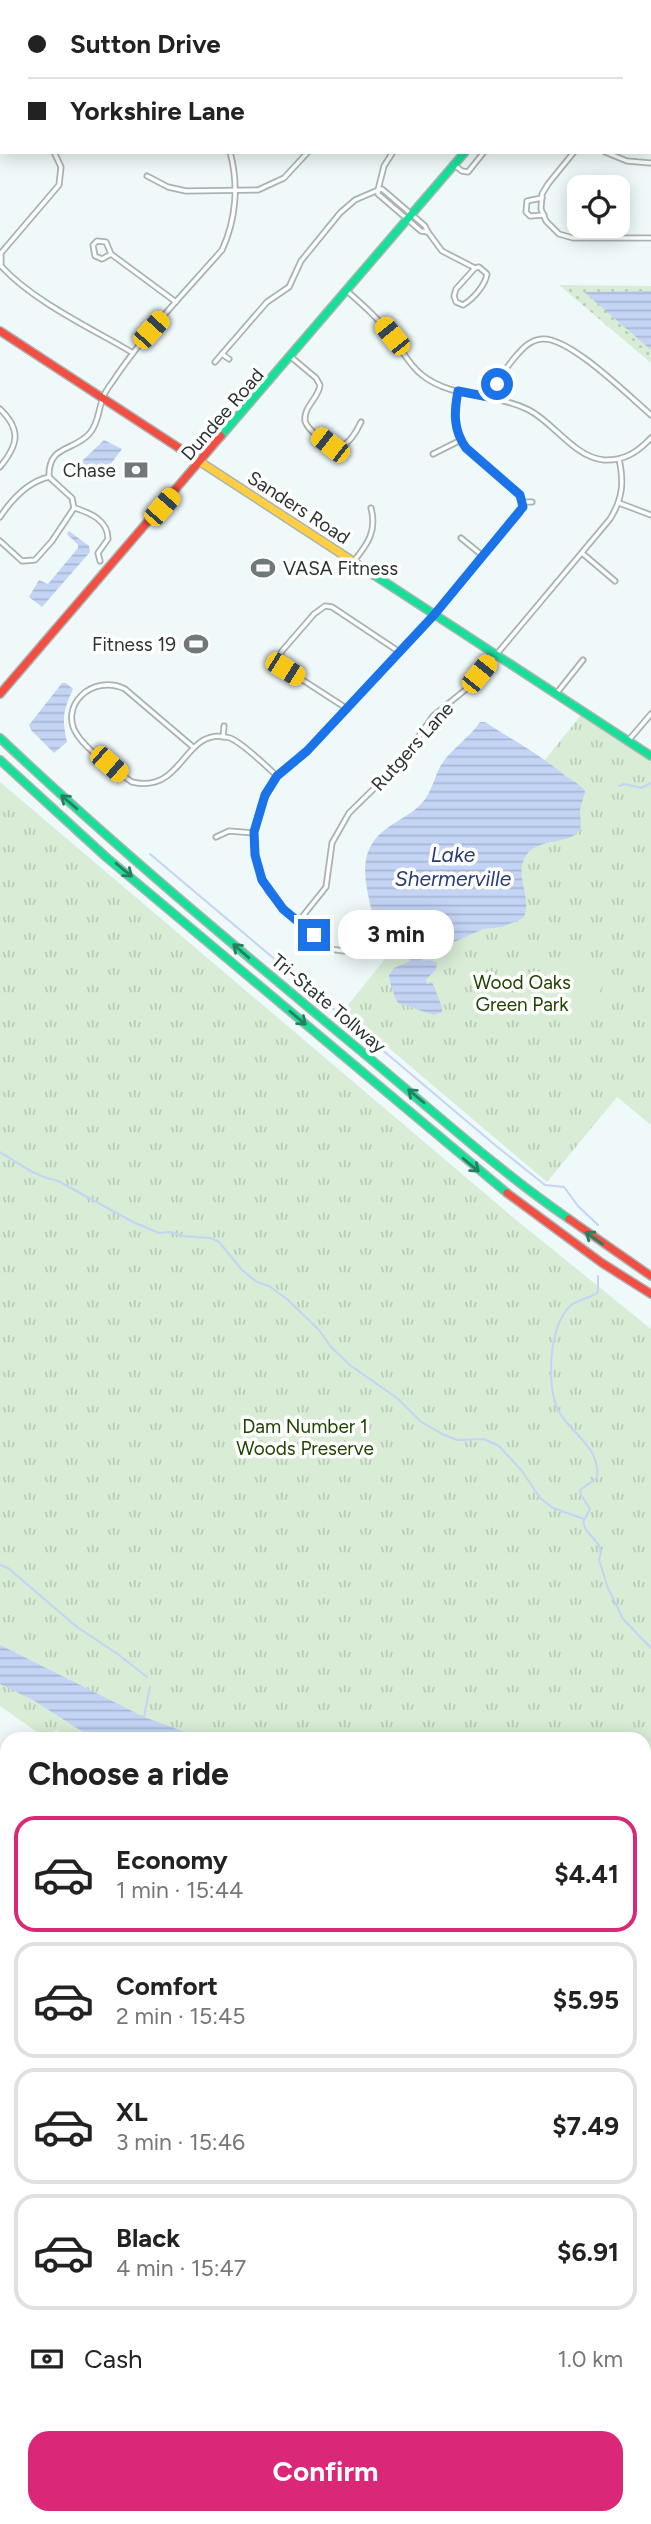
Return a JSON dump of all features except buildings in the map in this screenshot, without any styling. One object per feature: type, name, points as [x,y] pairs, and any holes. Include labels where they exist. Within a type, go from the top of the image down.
[{"type":"main road","name":"Dundee Road","points":[[0,694],[463,154]]},
{"type":"main road","name":"Sanders Road","points":[[0,331],[651,756]]},
{"type":"main road","name":"Tri-State Tollway","points":[[0,738],[237,948],[510,1175],[558,1212],[651,1276]]},
{"type":"main road","name":"Tri-State Tollway","points":[[0,760],[92,843],[499,1188],[585,1252],[651,1294]]},
{"type":"street","points":[[55,154],[61,167],[59,185],[1,253],[1,266],[11,277],[47,302],[133,353]]},
{"type":"street","points":[[49,477],[50,462],[54,456],[83,440],[90,432],[101,412],[103,397],[133,353],[222,250],[229,234],[235,190],[230,154]]},
{"type":"street","points":[[147,176],[168,187],[186,191],[258,190],[290,173],[307,154]]},
{"type":"street","points":[[392,154],[384,166],[378,194],[388,204],[425,226],[442,251],[482,269],[487,274],[487,278],[470,301],[463,305],[456,302],[456,289],[475,268]]},
{"type":"street","points":[[454,165],[468,172],[482,154]]},
{"type":"street","points":[[572,154],[548,184],[542,198],[541,209],[559,234],[573,238],[651,239]]},
{"type":"street","points":[[610,154],[627,161],[651,163]]},
{"type":"street","points":[[215,362],[267,302],[289,287],[301,261],[340,213],[355,200],[382,189],[410,217]]},
{"type":"street","points":[[388,204],[393,198]]},
{"type":"street","points":[[542,198],[527,201],[525,206],[530,216],[544,215]]},
{"type":"street","points":[[111,254],[102,260],[94,256],[93,245],[97,241],[106,242],[111,254],[176,302]]},
{"type":"street","points":[[347,291],[374,315],[419,372],[435,383],[529,410],[590,456],[605,460],[631,455],[651,438]]},
{"type":"street","points":[[544,329],[545,338]]},
{"type":"street","points":[[494,398],[500,375],[510,363],[528,344],[545,338],[560,343],[581,356],[651,415]]},
{"type":"street","points":[[222,354],[229,359]]},
{"type":"street","points":[[291,357],[316,378],[320,385],[316,398],[306,411],[306,423],[310,429],[336,447],[351,439],[361,422]]},
{"type":"street","points":[[344,951],[330,949],[274,899],[262,880],[255,855],[254,832],[261,805],[277,776],[307,751],[434,615],[523,507],[520,495],[466,448],[461,440],[454,412],[458,391]]},
{"type":"street","points":[[0,409],[11,422],[15,439],[11,454],[0,467]]},
{"type":"street","points":[[433,454],[461,440]]},
{"type":"street","points":[[619,459],[623,477],[619,503],[651,515]]},
{"type":"street","points":[[0,541],[22,561],[29,562],[35,560],[52,541],[74,508],[72,498],[49,477]]},
{"type":"street","points":[[0,517],[23,491],[39,479],[49,477]]},
{"type":"street","points":[[523,502],[532,502]]},
{"type":"street","name":"Rutgers Lane","points":[[298,922],[326,887],[332,842],[349,813],[399,764],[433,716],[470,686],[610,519],[619,503]]},
{"type":"street","points":[[74,508],[91,514],[106,529],[108,539],[98,553],[100,561]]},
{"type":"street","points":[[353,562],[366,546],[375,523],[371,508]]},
{"type":"street","points":[[461,538],[483,556]]},
{"type":"street","points":[[582,553],[615,581]]},
{"type":"street","points":[[324,600],[325,606]]},
{"type":"street","points":[[279,661],[282,651],[314,614],[325,606],[332,607],[399,651]]},
{"type":"street","points":[[556,694],[583,660]]},
{"type":"street","points":[[273,662],[279,661]]},
{"type":"street","points":[[279,661],[285,669],[346,708]]},
{"type":"street","points":[[193,747],[125,689],[106,683],[94,686],[77,701],[73,711],[78,737],[132,782],[155,784],[168,778],[193,747],[209,738],[223,737],[232,739],[277,776]]},
{"type":"street","points":[[628,741],[651,714]]},
{"type":"street","points":[[223,737],[224,726]]},
{"type":"street","points":[[216,837],[229,831],[254,832]]},
{"type":"green space","points":[[559,285],[651,286],[651,363]]},
{"type":"green space","name":"Wood Oaks Green Park","points":[[581,715],[651,761],[651,1125],[617,1097],[547,1182],[344,1010]]},
{"type":"green space","name":"Dam Number 1 Woods Preserve","points":[[0,782],[515,1219],[651,1329],[651,1732],[37,1732],[0,1706]]},
{"type":"green space","points":[[571,960],[591,964],[610,975],[577,1027],[572,1029],[516,1000],[539,974],[553,965]]},
{"type":"water","points":[[651,291],[651,350],[584,292]]},
{"type":"water","points":[[104,440],[122,449],[101,477],[81,462]]},
{"type":"water","points":[[69,531],[89,546],[90,552],[42,607],[29,597],[39,580],[48,584],[78,548],[67,534]]},
{"type":"water","points":[[62,683],[73,689],[64,715],[67,742],[54,753],[29,725]]},
{"type":"water","name":"Lake Shermerville","points":[[480,722],[485,722],[535,753],[583,788],[585,791],[580,809],[581,827],[570,837],[540,845],[527,854],[522,870],[526,903],[523,918],[502,927],[483,929],[421,957],[423,961],[437,963],[436,969],[426,980],[427,984],[432,982],[442,1007],[442,1012],[434,1015],[398,1003],[389,975],[394,968],[410,961],[409,953],[406,946],[380,926],[375,918],[366,885],[366,863],[372,844],[379,835],[421,804],[443,762]]},
{"type":"water","points":[[0,1645],[144,1717],[185,1732],[83,1732],[33,1700],[0,1684]]},
{"type":"waterway","points":[[619,786],[624,784],[641,788],[651,783]]},
{"type":"waterway","points":[[150,854],[495,1145],[545,1185],[564,1187],[578,1206],[598,1225]]},
{"type":"waterway","points":[[0,1152],[35,1173],[58,1181],[133,1222],[159,1233],[211,1238],[219,1242],[242,1270],[287,1299],[351,1366],[397,1398],[420,1421],[457,1440],[484,1439],[499,1446],[522,1471],[540,1498],[553,1508],[584,1519]]},
{"type":"waterway","points":[[598,1276],[598,1292],[570,1306],[563,1315],[554,1342],[552,1386],[558,1410],[590,1449],[597,1467],[597,1478],[580,1490],[590,1509],[583,1522],[586,1530],[599,1545],[599,1560],[608,1588],[623,1619],[651,1648]]},
{"type":"waterway","points":[[0,1565],[8,1568],[77,1627],[147,1677]]},
{"type":"waterway","points":[[144,1717],[150,1687]]},
{"type":"traffic: fast","points":[[221,436],[463,154]]},
{"type":"traffic: fast","points":[[374,575],[651,756]]},
{"type":"traffic: fast","points":[[0,738],[216,930],[485,1155],[569,1219]]},
{"type":"traffic: fast","points":[[0,760],[106,857],[507,1193]]},
{"type":"traffic: slow","points":[[179,448],[374,575]]},
{"type":"traffic: jam","points":[[0,331],[179,448]]},
{"type":"traffic: jam","points":[[0,694],[221,436]]},
{"type":"traffic: jam","points":[[507,1193],[602,1263],[651,1294]]},
{"type":"traffic: jam","points":[[569,1219],[651,1276]]},
{"type":"place","name":"Chase","points":[[136,470]]},
{"type":"place","name":"VASA Fitness","points":[[263,568]]},
{"type":"place","name":"Fitness 19","points":[[196,644]]},
{"type":"route","points":[[314,935],[283,909],[262,880],[254,845],[257,817],[265,795],[277,776],[307,751],[434,615],[523,507],[520,495],[466,448],[455,422],[458,391],[494,398],[497,384]]}]
